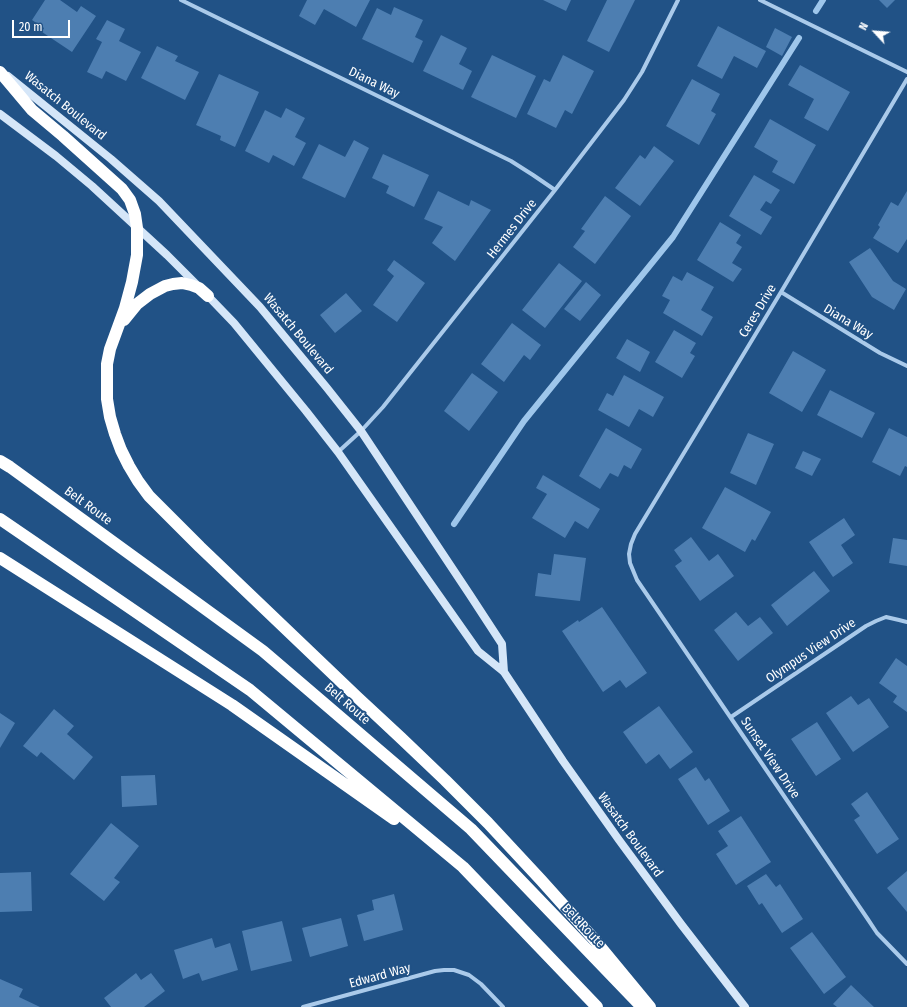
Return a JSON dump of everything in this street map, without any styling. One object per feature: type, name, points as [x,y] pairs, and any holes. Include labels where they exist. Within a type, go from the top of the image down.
[{"type":"highway","points":[[0,71],[32,110],[122,189],[130,200],[135,214],[137,228],[137,255],[132,282],[125,308],[110,349],[107,364],[110,417],[117,439],[129,466],[138,481],[149,496],[200,547],[423,759],[488,823],[552,891],[650,1007]]},
{"type":"highway","points":[[114,336],[120,324],[137,304],[150,294],[165,286],[173,284],[191,285],[199,288],[208,296]]},
{"type":"highway","name":"Belt Route","points":[[0,461],[263,651],[471,829],[641,1007]]},
{"type":"highway","points":[[0,519],[250,690],[463,867],[598,1007]]},
{"type":"highway","points":[[0,558],[232,705],[463,867]]},
{"type":"main road","name":"Wasatch Boulevard","points":[[0,71],[40,100],[112,158],[159,201],[260,307],[361,431],[466,588],[502,644],[504,672]]},
{"type":"main road","name":"Wasatch Boulevard","points":[[0,114],[56,156],[92,186],[167,255],[234,323],[306,410],[338,452],[478,651],[504,672],[614,834],[676,918],[745,1007]]},
{"type":"street","name":"Diana Way","points":[[181,0],[511,161],[555,190]]},
{"type":"street","name":"Hermes Drive","points":[[338,452],[361,431],[383,407],[555,190],[624,100],[642,72],[678,0]]},
{"type":"street","points":[[760,0],[907,72]]},
{"type":"street","name":"Ceres Drive","points":[[629,554],[635,534],[907,79]]},
{"type":"street","name":"Diana Way","points":[[780,292],[880,353],[907,366]]},
{"type":"street","name":"Sunset View Drive","points":[[629,554],[630,563],[637,580],[877,933],[907,964]]},
{"type":"street","name":"Olympus View Drive","points":[[731,717],[866,626],[886,617],[907,622]]},
{"type":"street","name":"Edward Way","points":[[303,1007],[444,970],[454,970],[469,975],[481,984],[503,1007]]},
{"type":"building","points":[[45,0],[60,0],[77,12],[81,6],[96,16],[72,52],[42,32],[44,28],[32,20]]},
{"type":"building","points":[[307,0],[370,0],[356,27],[324,9],[315,25],[299,16]]},
{"type":"building","points":[[543,0],[571,0],[566,11]]},
{"type":"building","points":[[607,0],[635,0],[609,52],[587,41]]},
{"type":"building","points":[[879,0],[895,0],[887,8]]},
{"type":"building","points":[[394,7],[423,20],[415,37],[423,41],[413,63],[362,39],[377,8],[391,15]]},
{"type":"building","points":[[107,20],[125,29],[119,41],[141,52],[126,81],[106,71],[102,79],[87,72],[102,42],[96,39]]},
{"type":"building","points":[[718,26],[766,51],[757,68],[734,56],[722,79],[697,66]]},
{"type":"building","points":[[775,28],[792,37],[782,56],[766,47]]},
{"type":"building","points":[[441,35],[467,48],[459,64],[472,71],[463,90],[423,71]]},
{"type":"building","points":[[157,46],[178,56],[175,61],[199,72],[185,100],[141,78]]},
{"type":"building","points":[[492,55],[536,76],[516,118],[471,97]]},
{"type":"building","points":[[563,55],[594,71],[572,114],[565,110],[556,128],[527,114],[544,79],[550,82]]},
{"type":"building","points":[[800,65],[850,92],[828,131],[804,118],[814,99],[788,85]]},
{"type":"building","points":[[219,74],[259,92],[235,147],[220,140],[221,136],[196,125]]},
{"type":"building","points":[[692,79],[720,94],[711,111],[716,114],[699,145],[666,126]]},
{"type":"building","points":[[286,108],[305,118],[295,137],[306,143],[294,166],[273,155],[269,163],[245,151],[265,110],[281,118]]},
{"type":"building","points":[[770,119],[816,145],[794,184],[772,172],[778,161],[754,147]]},
{"type":"building","points":[[354,140],[369,148],[345,198],[302,178],[319,144],[345,157]]},
{"type":"building","points":[[654,146],[674,161],[640,206],[615,188],[640,155],[645,159]]},
{"type":"building","points":[[383,154],[429,175],[414,207],[386,193],[389,186],[372,178]]},
{"type":"building","points":[[754,175],[780,190],[771,204],[766,201],[760,210],[772,217],[761,235],[729,216]]},
{"type":"building","points":[[438,191],[469,206],[471,200],[491,210],[455,261],[432,243],[443,227],[424,219]]},
{"type":"building","points":[[907,191],[907,239],[898,253],[873,238],[880,227],[878,225],[891,202],[898,206]]},
{"type":"building","points":[[605,196],[631,216],[595,264],[573,247],[585,231],[581,229]]},
{"type":"building","points":[[720,222],[741,235],[736,243],[742,247],[732,263],[742,269],[733,282],[697,260]]},
{"type":"building","points":[[870,248],[893,281],[906,289],[894,310],[872,297],[849,262]]},
{"type":"building","points":[[394,260],[425,283],[397,322],[373,305],[394,276],[387,270]]},
{"type":"building","points":[[559,263],[582,281],[545,328],[522,310]]},
{"type":"building","points":[[687,272],[714,287],[701,310],[713,317],[702,336],[663,313],[670,300],[662,296],[673,276],[682,281]]},
{"type":"building","points":[[586,282],[601,295],[580,321],[564,309]]},
{"type":"building","points":[[346,293],[362,311],[335,333],[320,315]]},
{"type":"building","points":[[512,323],[541,345],[530,360],[524,355],[504,382],[481,364]]},
{"type":"building","points":[[674,330],[696,343],[690,353],[695,356],[682,378],[655,362]]},
{"type":"building","points":[[627,339],[650,352],[640,372],[616,358]]},
{"type":"building","points":[[793,351],[826,370],[802,412],[769,393]]},
{"type":"building","points":[[472,373],[498,392],[469,431],[444,411]]},
{"type":"building","points":[[624,375],[664,397],[653,417],[639,409],[629,427],[598,410],[607,393],[613,396]]},
{"type":"building","points":[[830,390],[875,413],[862,438],[817,415]]},
{"type":"building","points":[[606,428],[642,449],[631,469],[624,465],[618,477],[610,473],[600,489],[579,476]]},
{"type":"building","points":[[889,428],[907,437],[907,467],[905,466],[900,476],[872,462]]},
{"type":"building","points":[[748,433],[774,444],[756,485],[730,473]]},
{"type":"building","points":[[803,451],[821,459],[812,476],[795,468]]},
{"type":"building","points":[[543,475],[600,509],[588,529],[575,521],[565,538],[532,518],[547,494],[536,488]]},
{"type":"building","points":[[725,487],[771,512],[755,541],[752,539],[745,552],[702,528]]},
{"type":"building","points":[[844,518],[855,535],[841,545],[853,563],[833,577],[809,542]]},
{"type":"building","points":[[691,537],[709,561],[718,554],[734,576],[700,601],[675,566],[682,561],[674,550]]},
{"type":"building","points":[[893,538],[907,540],[907,566],[889,563]]},
{"type":"building","points":[[554,554],[586,558],[580,601],[535,596],[538,573],[551,575]]},
{"type":"building","points":[[814,571],[830,591],[787,626],[771,605]]},
{"type":"building","points":[[602,607],[647,673],[626,688],[620,680],[603,692],[562,631],[578,620],[579,622]]},
{"type":"building","points":[[736,612],[748,626],[760,617],[773,633],[738,661],[714,630]]},
{"type":"building","points":[[896,658],[907,666],[907,712],[893,702],[897,696],[879,683]]},
{"type":"building","points":[[851,696],[858,705],[869,698],[889,727],[853,752],[826,713]]},
{"type":"building","points":[[659,706],[693,752],[670,769],[659,754],[646,764],[623,732]]},
{"type":"building","points":[[54,709],[74,726],[67,734],[93,757],[74,780],[41,752],[37,757],[23,746]]},
{"type":"building","points":[[0,713],[15,723],[0,748]]},
{"type":"building","points":[[817,722],[841,759],[816,776],[791,739]]},
{"type":"building","points":[[696,767],[705,781],[709,778],[730,811],[708,825],[678,779]]},
{"type":"building","points":[[155,775],[157,805],[122,807],[121,776]]},
{"type":"building","points":[[867,792],[899,839],[877,854],[854,820],[860,816],[851,804]]},
{"type":"building","points":[[741,816],[771,862],[736,885],[716,854],[728,846],[718,831]]},
{"type":"building","points":[[111,823],[139,846],[114,878],[120,882],[104,901],[70,874]]},
{"type":"building","points":[[907,871],[907,912],[887,888]]},
{"type":"building","points":[[31,872],[32,911],[0,912],[0,873]]},
{"type":"building","points":[[766,874],[776,887],[780,884],[803,919],[782,933],[762,903],[759,905],[747,886]]},
{"type":"building","points":[[394,894],[403,930],[364,941],[357,915],[374,910],[372,900]]},
{"type":"building","points":[[341,918],[348,946],[310,957],[302,928]]},
{"type":"building","points":[[282,921],[292,961],[251,971],[242,931]]},
{"type":"building","points":[[812,932],[846,977],[824,994],[790,948]]},
{"type":"building","points":[[212,938],[215,948],[230,943],[238,970],[202,981],[199,973],[183,979],[174,950]]},
{"type":"building","points":[[136,973],[141,980],[151,973],[165,991],[144,1007],[111,1007],[104,998]]},
{"type":"building","points":[[0,979],[23,989],[19,997],[40,1007],[0,1007]]},
{"type":"building","points":[[851,985],[874,1007],[837,1007],[833,1004]]},
{"type":"waterway","points":[[816,11],[823,0]]},
{"type":"waterway","points":[[454,524],[524,421],[673,237],[799,38]]}]
